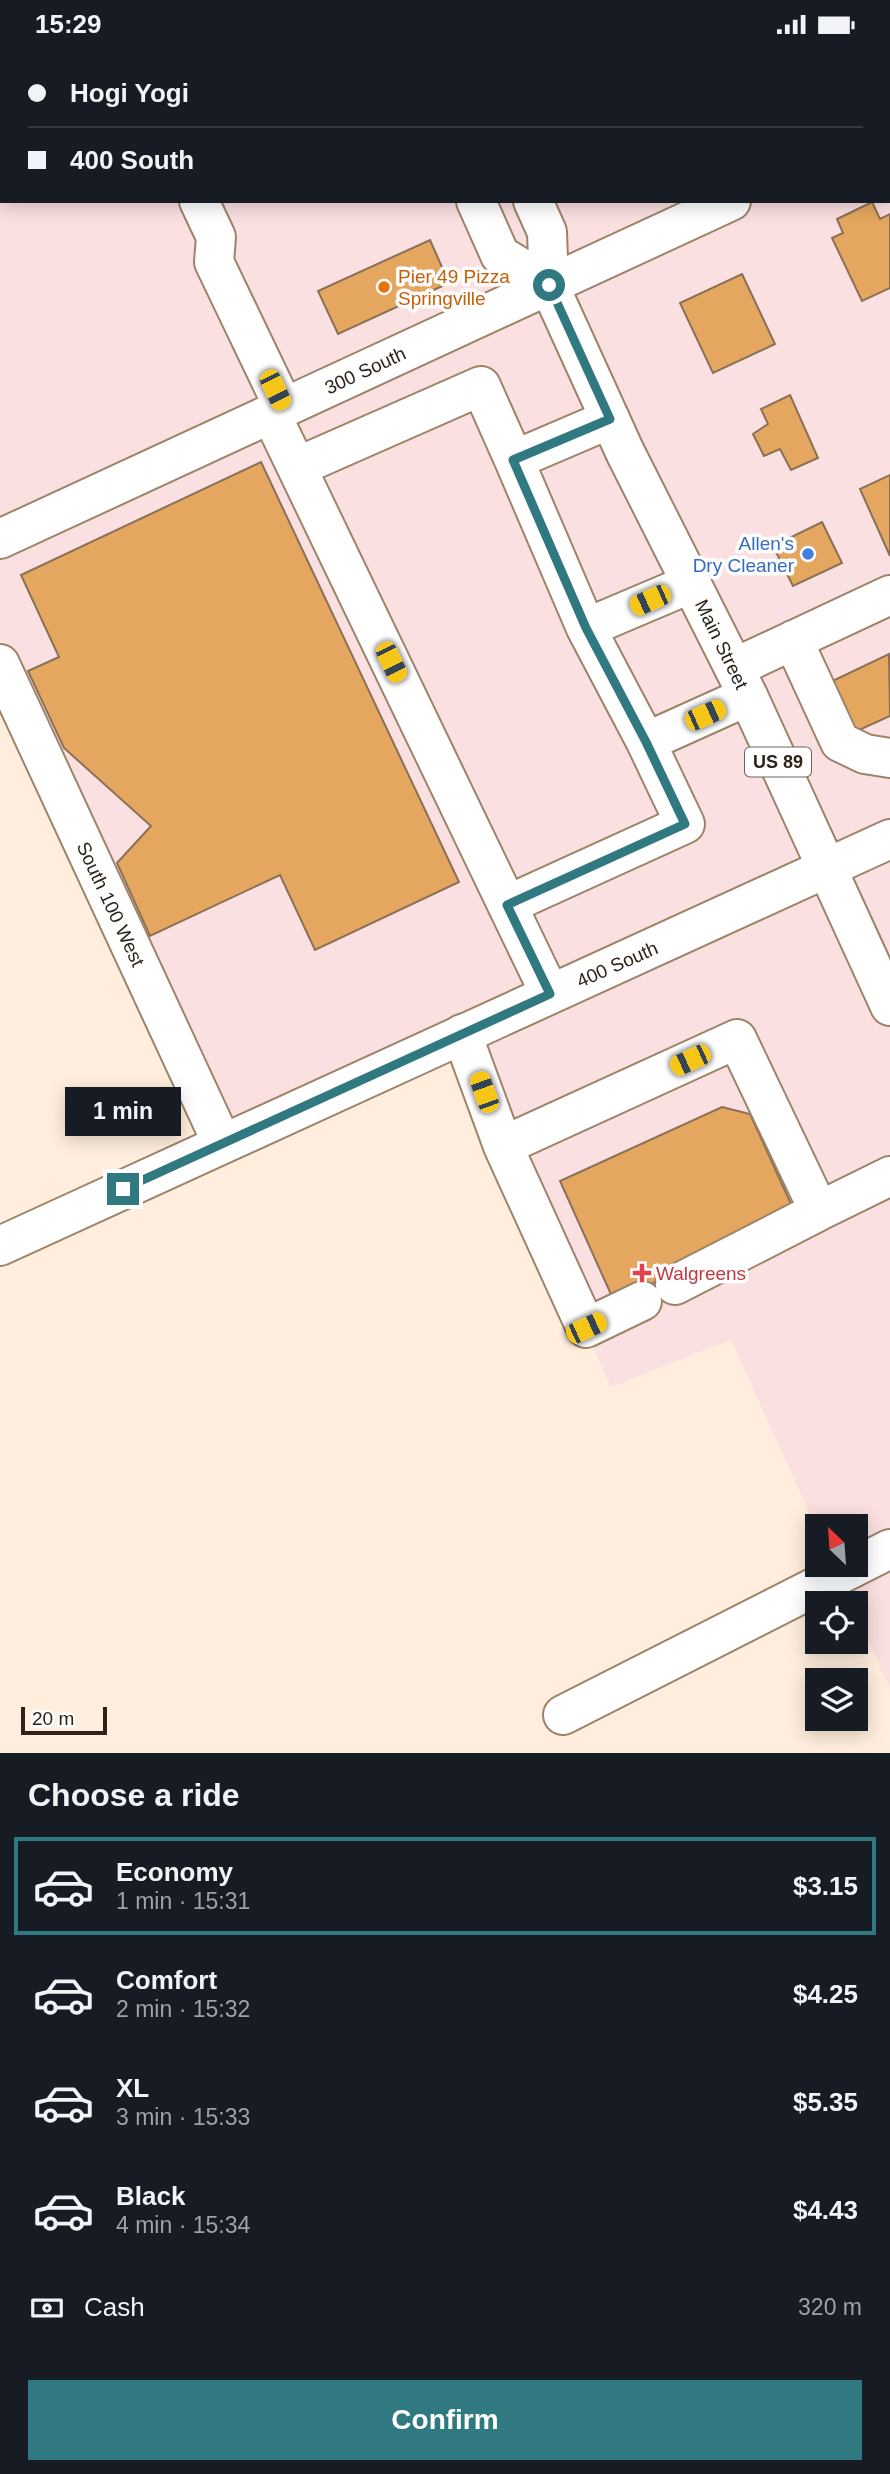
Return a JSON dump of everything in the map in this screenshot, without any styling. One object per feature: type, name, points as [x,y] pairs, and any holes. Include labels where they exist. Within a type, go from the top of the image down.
[{"type":"main road","points":[[200,203],[216,237],[214,262],[278,411],[297,467],[550,994]]},
{"type":"main road","points":[[477,203],[500,255],[549,285]]},
{"type":"main road","name":"Main Street","points":[[534,203],[547,232],[549,285],[610,419],[741,682],[890,1006]]},
{"type":"main road","name":"300 South","points":[[0,540],[727,203]]},
{"type":"main road","points":[[297,467],[481,386],[586,628],[646,742],[685,824],[507,905]]},
{"type":"main road","points":[[513,460],[610,419]]},
{"type":"main road","points":[[586,628],[692,583]]},
{"type":"main road","points":[[646,742],[741,682],[793,640],[890,595]]},
{"type":"main road","points":[[793,640],[840,742],[865,754],[890,758]]},
{"type":"main road","name":"South 100 West","points":[[0,664],[222,1143]]},
{"type":"main road","name":"400 South","points":[[0,1246],[890,839]]},
{"type":"main road","points":[[462,1034],[503,1146],[586,1328],[890,1175]]},
{"type":"main road","points":[[503,1146],[737,1039],[819,1211]]},
{"type":"main road","points":[[563,1715],[890,1549]]},
{"type":"shaded area","points":[[0,203],[890,203],[890,1689],[868,1640],[868,1591],[845,1591],[839,1577],[868,1577],[868,1514],[810,1514],[731,1340],[611,1387],[449,1040],[222,1143],[0,664]]},
{"type":"building","points":[[870,203],[872,203],[880,219],[890,214],[890,288],[862,301],[832,238],[843,233],[837,219]]},
{"type":"building","name":"Pier 49 Pizza Springville","points":[[430,240],[449,283],[338,334],[318,291]]},
{"type":"building","points":[[742,274],[775,344],[713,373],[680,303]]},
{"type":"building","points":[[790,395],[818,458],[791,470],[780,449],[764,456],[753,434],[768,424],[761,409]]},
{"type":"building","points":[[261,462],[459,882],[315,950],[280,875],[150,936],[117,863],[151,826],[64,748],[28,671],[59,657],[21,575]]},
{"type":"building","points":[[890,475],[890,556],[860,489]]},
{"type":"building","name":"Allen's Dry Cleaner","points":[[822,522],[842,563],[793,586],[773,546]]},
{"type":"building","points":[[889,654],[890,716],[846,736],[822,686]]},
{"type":"building","name":"Walgreens","points":[[722,1107],[750,1114],[797,1217],[614,1301],[560,1181]]},
{"type":"place","name":"Pier 49 Pizza Springville","points":[[384,287]]},
{"type":"place","name":"Allen's Dry Cleaner","points":[[808,554]]},
{"type":"place","name":"Walgreens","points":[[642,1273]]},
{"type":"route","points":[[123,1189],[550,994],[507,905],[685,824],[646,742],[586,628],[513,460],[610,419],[549,285]]}]
